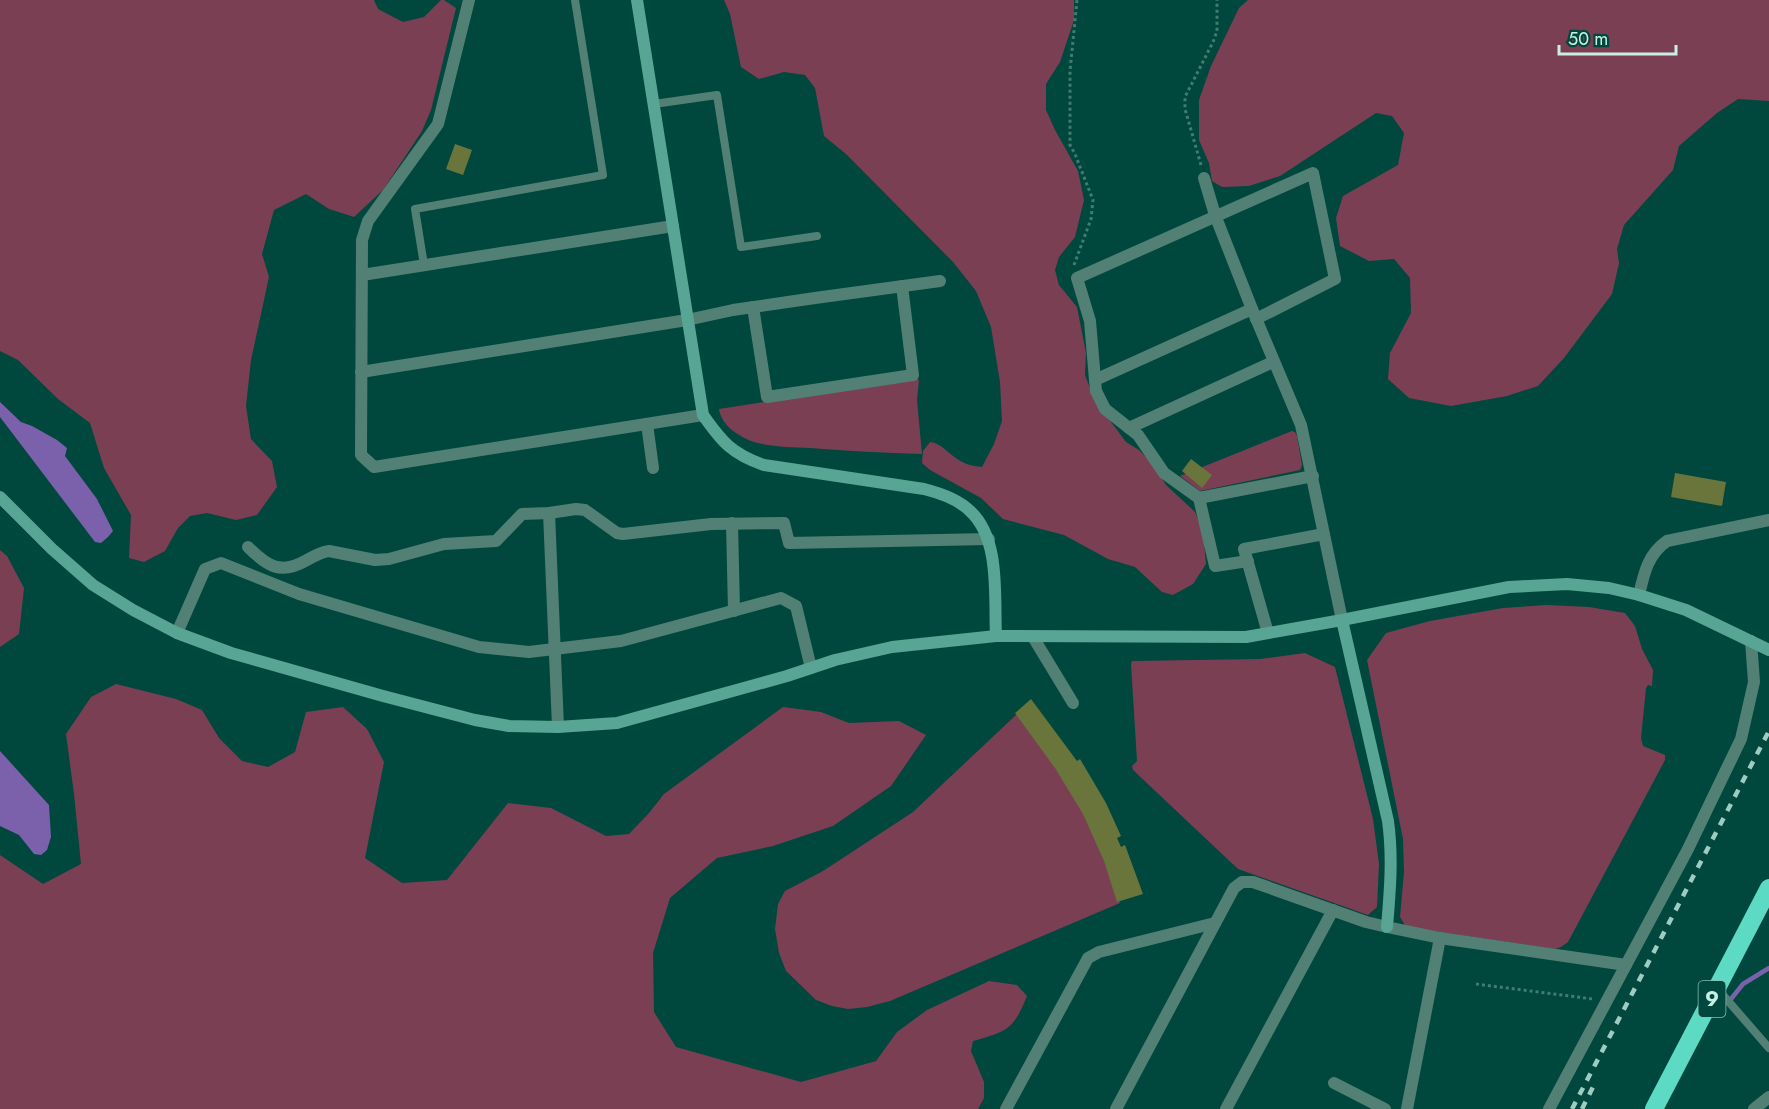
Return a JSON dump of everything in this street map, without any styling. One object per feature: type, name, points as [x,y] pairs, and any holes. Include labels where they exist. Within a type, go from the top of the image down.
[{"type":"highway","name":"9","points":[[1654,1109],[1769,888]]},
{"type":"street","points":[[469,0],[438,124],[368,221],[363,240],[361,455],[374,467],[703,415]]},
{"type":"street","points":[[637,0],[703,415],[737,454],[764,465],[901,484],[942,494],[970,511],[982,525],[989,540],[993,560],[996,636]]},
{"type":"street","points":[[1095,380],[1335,279],[1313,172],[1077,278],[1089,321],[1096,391],[1105,409],[1138,435],[1164,472],[1199,498],[1215,566],[1248,561]]},
{"type":"street","points":[[1204,178],[1215,215],[1273,362],[1301,425],[1342,621],[1388,822],[1392,875],[1387,927]]},
{"type":"street","points":[[362,275],[674,226]]},
{"type":"street","points":[[361,372],[753,308],[940,281]]},
{"type":"street","points":[[753,308],[767,397],[913,375],[902,286]]},
{"type":"street","points":[[1129,428],[1273,362]]},
{"type":"street","points":[[647,424],[653,468]]},
{"type":"street","points":[[1199,498],[1313,476]]},
{"type":"street","points":[[0,497],[52,549],[93,585],[133,610],[177,633],[231,653],[383,696],[475,720],[510,726],[558,727],[617,723],[892,647],[996,636],[1246,637],[1342,621],[1509,587],[1567,584],[1609,588],[1639,595],[1686,610],[1769,650]]},
{"type":"street","points":[[248,547],[262,561],[283,569],[329,551],[375,560],[389,559],[444,544],[496,541],[522,514],[576,509],[585,510],[617,533],[623,534],[711,524],[784,523],[789,543],[989,540]]},
{"type":"street","points":[[549,513],[558,727]]},
{"type":"street","points":[[1639,595],[1650,557],[1667,541],[1769,520]]},
{"type":"street","points":[[732,523],[734,610]]},
{"type":"street","points":[[1268,633],[1244,549],[1324,534]]},
{"type":"street","points":[[177,633],[205,569],[221,563],[299,594],[479,647],[529,652],[621,641],[781,598],[796,606],[810,668]]},
{"type":"street","points":[[1033,637],[1073,703]]},
{"type":"street","points":[[1549,1109],[1688,849],[1741,739],[1754,682],[1751,641]]},
{"type":"street","points":[[1116,1109],[1234,888],[1242,882],[1248,881],[1366,922],[1387,927],[1440,938],[1626,965]]},
{"type":"street","points":[[1226,1109],[1333,910]]},
{"type":"street","points":[[1006,1109],[1088,958],[1099,952],[1215,923]]},
{"type":"street","points":[[1407,1109],[1440,938]]},
{"type":"street","points":[[1334,1083],[1385,1109]]},
{"type":"street","points":[[1754,1109],[1769,1097]]},
{"type":"lane","points":[[424,265],[415,209],[603,175],[575,0]]},
{"type":"lane","points":[[654,104],[717,94],[741,247],[817,236]]},
{"type":"lane","points":[[1716,990],[1769,1048]]},
{"type":"path","points":[[1077,0],[1070,71],[1070,145],[1093,200],[1091,219],[1074,265],[1077,278]]},
{"type":"path","points":[[1204,178],[1199,154],[1192,140],[1185,109],[1185,97],[1217,31],[1217,0]]},
{"type":"path","points":[[1476,984],[1607,1001]]},
{"type":"shaded area","points":[[0,0],[374,0],[378,9],[403,22],[424,17],[441,0],[456,8],[431,110],[422,131],[383,190],[354,217],[329,209],[306,194],[274,210],[262,254],[269,277],[251,360],[246,406],[251,439],[272,461],[277,487],[257,515],[236,520],[207,513],[190,516],[178,528],[165,551],[144,562],[129,558],[131,515],[104,468],[90,423],[58,399],[18,360],[0,351]]},
{"type":"shaded area","points":[[724,0],[1074,0],[1074,20],[1060,62],[1046,84],[1046,110],[1078,171],[1084,200],[1075,237],[1059,257],[1055,270],[1059,285],[1077,307],[1086,353],[1085,375],[1094,399],[1126,442],[1139,450],[1151,462],[1166,485],[1195,512],[1203,531],[1206,564],[1193,584],[1173,595],[1162,592],[1135,567],[1108,559],[1064,535],[1003,519],[981,498],[930,470],[922,463],[923,451],[930,442],[938,444],[964,463],[982,467],[994,444],[1002,421],[1000,382],[991,327],[976,291],[953,262],[846,154],[824,136],[815,88],[805,75],[784,72],[759,79],[741,67],[730,14]]},
{"type":"shaded area","points":[[1248,0],[1769,0],[1769,101],[1738,99],[1717,113],[1679,146],[1673,170],[1624,225],[1617,249],[1619,263],[1612,294],[1564,358],[1538,386],[1507,396],[1451,406],[1409,398],[1388,379],[1390,353],[1411,313],[1410,278],[1394,259],[1369,261],[1340,246],[1336,218],[1343,196],[1398,165],[1404,133],[1392,116],[1376,113],[1280,176],[1249,186],[1222,187],[1212,181],[1209,163],[1199,140],[1199,100],[1211,66],[1239,8]]},
{"type":"shaded area","points":[[916,378],[919,380],[917,400],[922,454],[761,444],[737,434],[720,415],[719,409]]},
{"type":"shaded area","points":[[0,402],[21,422],[57,440],[67,448],[65,456],[97,499],[113,531],[101,543],[95,542],[0,417]]},
{"type":"shaded area","points":[[1292,431],[1297,436],[1302,465],[1300,470],[1200,491],[1180,476]]},
{"type":"shaded area","points":[[0,550],[7,556],[24,588],[19,634],[0,647]]},
{"type":"shaded area","points":[[1546,605],[1589,607],[1625,613],[1635,626],[1642,649],[1653,670],[1652,686],[1648,685],[1646,688],[1641,738],[1643,746],[1665,755],[1665,760],[1568,942],[1561,947],[1555,949],[1406,927],[1400,917],[1404,872],[1403,839],[1367,660],[1386,633],[1430,621],[1503,608]]},
{"type":"shaded area","points":[[1305,653],[1335,667],[1373,819],[1379,864],[1377,907],[1368,915],[1238,869],[1133,770],[1132,766],[1137,761],[1132,661],[1260,659]]},
{"type":"shaded area","points":[[116,684],[176,699],[202,710],[219,738],[242,761],[268,767],[295,752],[306,712],[343,707],[367,729],[384,762],[365,858],[402,883],[447,880],[508,803],[551,808],[606,836],[629,834],[664,794],[783,707],[821,712],[849,723],[899,721],[926,735],[891,786],[833,826],[773,846],[717,858],[670,898],[653,953],[654,1012],[676,1047],[801,1082],[876,1061],[897,1032],[927,1010],[989,981],[1017,985],[1027,996],[1018,1016],[1008,1028],[973,1041],[971,1051],[984,1082],[984,1098],[978,1109],[0,1109],[0,855],[43,884],[81,864],[66,734],[91,697]]},
{"type":"shaded area","points":[[1017,714],[1040,743],[1091,824],[1120,903],[890,1001],[848,1009],[816,1000],[786,971],[779,953],[775,929],[778,904],[785,891],[823,871],[913,812]]},
{"type":"shaded area","points":[[0,751],[49,805],[51,837],[47,850],[41,855],[34,854],[19,835],[0,826]]},
{"type":"building","points":[[455,144],[472,150],[463,175],[446,169]]},
{"type":"building","points":[[1191,459],[1212,475],[1202,488],[1182,471]]},
{"type":"building","points":[[1675,473],[1726,482],[1722,506],[1671,497]]},
{"type":"building","points":[[1031,699],[1077,761],[1080,759],[1106,803],[1121,836],[1117,838],[1121,847],[1125,845],[1143,894],[1117,902],[1104,861],[1083,814],[1055,768],[1015,713]]},
{"type":"waterway","points":[[1731,999],[1743,984],[1769,968]]},
{"type":"railway","points":[[1572,1109],[1769,731]]},
{"type":"railway","points":[[1582,1109],[1595,1083]]}]
